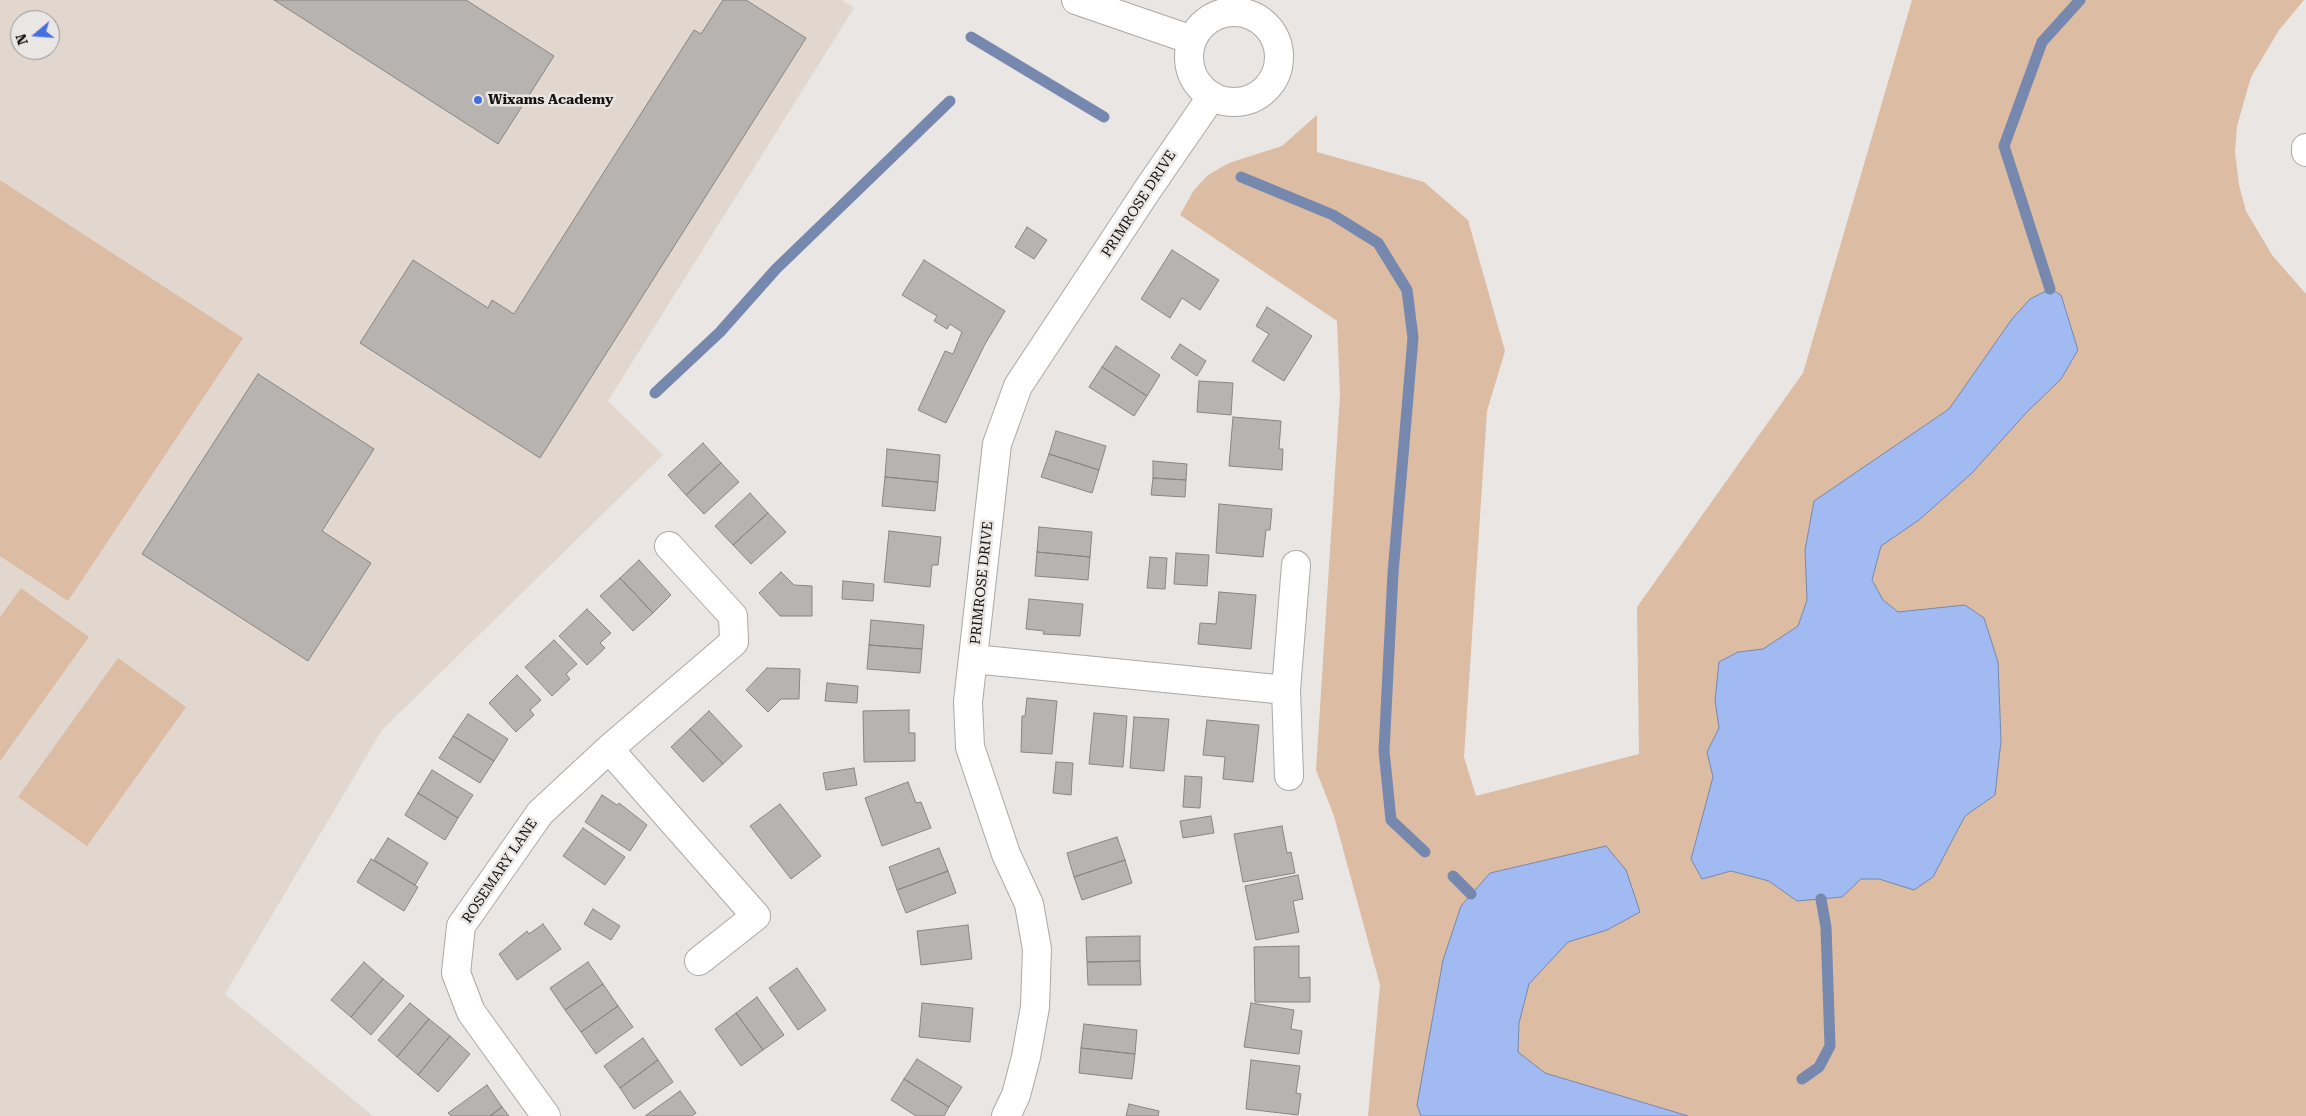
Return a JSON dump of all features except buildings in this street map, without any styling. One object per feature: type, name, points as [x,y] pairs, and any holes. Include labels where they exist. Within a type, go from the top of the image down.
[{"type":"street","points":[[1076,0],[1192,40]]},
{"type":"street","points":[[1240,12],[1259,18],[1273,32],[1280,51],[1277,71],[1267,88],[1250,99],[1231,102],[1212,96],[1200,86],[1192,72],[1189,56],[1192,40],[1204,24],[1220,14],[1240,12]]},
{"type":"street","name":"PRIMROSE DRIVE","points":[[1006,1116],[1016,1095],[1026,1056],[1035,1007],[1037,949],[1029,904],[1006,854],[970,746],[968,702],[997,444],[1018,386],[1212,96]]},
{"type":"street","name":"ROSEMARY LANE","points":[[546,1116],[472,1012],[456,973],[461,926],[540,813],[609,749],[734,642],[732,616],[669,546]]},
{"type":"street","points":[[1289,776],[1286,690],[1296,564]]},
{"type":"street","points":[[973,659],[1286,690]]},
{"type":"street","points":[[609,749],[756,916],[699,961]]},
{"type":"shaded area","points":[[0,0],[842,0],[854,8],[608,401],[663,455],[382,730],[225,994],[373,1116],[0,1116]]},
{"type":"shaded area","points":[[1912,0],[2304,0],[2279,30],[2251,77],[2237,126],[2235,152],[2239,185],[2246,211],[2272,255],[2306,294],[2306,1116],[1368,1116],[1380,985],[1334,816],[1316,770],[1340,395],[1337,321],[1180,215],[1194,190],[1208,175],[1229,163],[1282,146],[1317,115],[1317,152],[1424,182],[1468,220],[1505,351],[1487,411],[1464,757],[1476,796],[1639,754],[1637,607],[1803,373]]},
{"type":"shaded area","points":[[0,180],[243,338],[68,601],[0,556]]},
{"type":"shaded area","points":[[21,588],[89,637],[0,761],[0,617]]},
{"type":"shaded area","points":[[118,658],[186,707],[87,846],[18,797]]},
{"type":"water","points":[[2050,289],[2061,295],[2078,350],[2061,379],[2026,413],[1972,473],[1919,520],[1881,546],[1872,580],[1883,600],[1898,612],[1965,605],[1984,618],[1998,662],[2001,741],[1995,795],[1965,816],[1933,877],[1914,890],[1879,879],[1861,879],[1842,897],[1797,901],[1769,881],[1731,871],[1702,879],[1691,859],[1713,777],[1707,752],[1719,728],[1715,700],[1719,662],[1738,652],[1763,649],[1798,626],[1807,600],[1805,550],[1814,501],[1949,409],[2012,319],[2030,299]]},
{"type":"water","points":[[1606,846],[1626,870],[1640,912],[1607,930],[1568,942],[1529,984],[1519,1023],[1518,1052],[1545,1073],[1688,1116],[1421,1116],[1417,1105],[1443,960],[1461,906],[1490,873]]},
{"type":"waterway","points":[[2050,289],[2004,146],[2042,42],[2080,0]]},
{"type":"waterway","points":[[971,37],[1104,117]]},
{"type":"waterway","points":[[655,393],[720,332],[776,269],[950,101]]},
{"type":"waterway","points":[[1241,177],[1333,215],[1378,243],[1407,290],[1413,338],[1393,573],[1384,751],[1391,820],[1425,852]]},
{"type":"waterway","points":[[1453,876],[1471,894]]},
{"type":"waterway","points":[[1802,1079],[1819,1067],[1830,1046],[1826,927],[1821,899]]},
{"type":"place","name":"Wixams Academy","points":[[478,100]]}]
